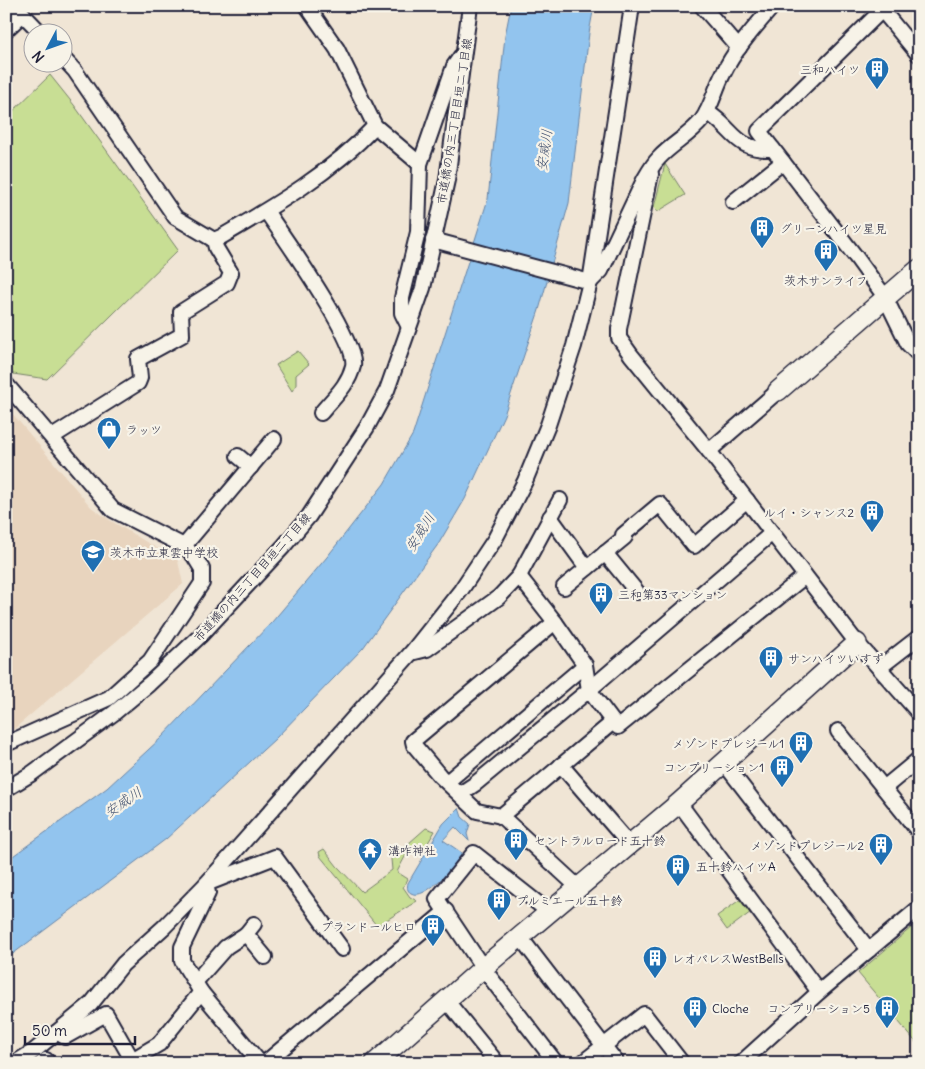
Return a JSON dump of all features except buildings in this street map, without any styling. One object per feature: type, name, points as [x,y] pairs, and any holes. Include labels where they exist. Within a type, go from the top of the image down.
[{"type":"street","points":[[307,6],[337,49],[376,126],[420,164]]},
{"type":"street","name":"市道橋の内三丁目目垣二丁目線","points":[[6,789],[66,749],[136,694],[200,636],[309,516],[368,427],[387,390],[438,242],[470,6]]},
{"type":"street","points":[[15,1063],[34,1051],[91,1004],[123,964],[164,927],[206,884],[411,653],[461,590],[490,546],[525,481],[551,419],[574,346],[587,281],[632,6]]},
{"type":"street","points":[[702,6],[739,48]]},
{"type":"street","points":[[587,281],[601,271],[652,166],[658,158],[691,131],[707,112],[723,74],[739,48],[773,6]]},
{"type":"street","points":[[6,30],[19,10],[30,22]]},
{"type":"street","points":[[919,55],[882,10],[759,131],[885,297],[908,344],[919,355]]},
{"type":"street","points":[[409,327],[402,313],[402,298],[418,232],[420,164],[454,66],[465,51]]},
{"type":"street","points":[[52,437],[138,383],[140,378],[138,359],[182,335],[181,312],[227,282],[231,274],[216,248],[214,240],[175,217],[72,68]]},
{"type":"street","points":[[707,112],[713,115],[737,140],[746,146],[773,149]]},
{"type":"street","points":[[214,240],[266,211],[319,177],[376,126]]},
{"type":"street","points":[[733,202],[783,162]]},
{"type":"street","points":[[652,166],[637,248],[619,329],[619,338],[709,451],[857,644],[917,707]]},
{"type":"street","points":[[266,211],[328,306],[350,348],[354,364],[345,386],[321,413]]},
{"type":"street","points":[[438,242],[587,281]]},
{"type":"street","points":[[709,451],[919,269]]},
{"type":"street","points":[[6,384],[113,510],[184,546],[198,561],[202,569],[202,583],[150,661],[127,683],[109,698],[6,744]]},
{"type":"street","points":[[184,546],[274,439]]},
{"type":"street","points":[[238,456],[251,467]]},
{"type":"street","points":[[411,653],[427,649],[499,596],[519,576],[560,500]]},
{"type":"street","points":[[564,587],[625,537],[623,535],[660,504],[694,546],[747,500]]},
{"type":"street","points":[[550,517],[587,568]]},
{"type":"street","points":[[460,794],[475,784],[589,690],[772,533]]},
{"type":"street","points":[[605,553],[637,592]]},
{"type":"street","points":[[519,576],[586,665],[589,690],[618,727],[805,576]]},
{"type":"street","points":[[555,622],[414,741],[414,745],[447,782],[478,811],[500,816],[579,888]]},
{"type":"street","points":[[879,668],[919,636]]},
{"type":"street","points":[[375,1063],[482,968],[679,803],[857,644]]},
{"type":"street","points":[[447,782],[586,665]]},
{"type":"street","points":[[127,683],[136,694]]},
{"type":"street","points":[[500,816],[613,722]]},
{"type":"street","points":[[838,731],[919,832]]},
{"type":"street","points":[[884,788],[919,758]]},
{"type":"street","points":[[724,762],[869,950]]},
{"type":"street","points":[[561,765],[630,845]]},
{"type":"street","points":[[679,803],[818,992]]},
{"type":"street","points":[[549,912],[474,853],[437,898],[482,968],[556,1063]]},
{"type":"street","points":[[206,884],[274,857],[342,949]]},
{"type":"street","points":[[206,884],[208,893],[182,947],[182,961],[198,987],[257,1061],[446,911]]},
{"type":"street","points":[[741,1063],[818,992],[919,908]]},
{"type":"street","points":[[57,1032],[65,1037],[106,1014],[133,1062],[159,1044],[226,947],[250,929],[265,957]]},
{"type":"street","points":[[520,938],[617,1063]]},
{"type":"street","points":[[446,1000],[497,1063]]},
{"type":"street","points":[[582,1063],[644,1014],[682,1063]]},
{"type":"street","points":[[42,1063],[46,1060],[48,1063]]},
{"type":"shaded area","name":"茨木市立東雲中学校","points":[[6,406],[91,507],[178,561],[183,584],[14,729],[6,727]]},
{"type":"green space","points":[[50,75],[74,105],[178,250],[47,379],[13,374],[6,365],[6,118]]},
{"type":"green space","points":[[665,164],[685,195],[657,212],[654,207]]},
{"type":"green space","points":[[298,351],[309,364],[296,375],[296,385],[292,391],[276,365]]},
{"type":"green space","points":[[426,828],[435,831],[420,856],[408,851],[397,872],[408,879],[403,887],[410,897],[417,901],[377,926],[320,856],[319,852],[324,849],[337,866],[362,892],[392,870],[391,859]]},
{"type":"green space","points":[[741,899],[751,912],[727,930],[717,916]]},
{"type":"green space","points":[[919,921],[919,1046],[858,973]]},
{"type":"water","name":"安威川","points":[[511,6],[594,6],[589,33],[569,203],[539,310],[504,415],[465,499],[439,543],[363,648],[275,739],[166,839],[6,959],[6,861],[107,788],[161,738],[272,622],[327,557],[384,484],[413,434],[488,199],[505,36]]},
{"type":"water","points":[[459,808],[462,817],[470,824],[467,834],[469,841],[455,827],[443,840],[462,853],[459,858],[440,881],[432,887],[417,894],[411,893],[408,889],[408,883],[443,824]]},
{"type":"place","name":"三和ハイツ","points":[[877,90]]},
{"type":"place","name":"グリーンハイツ星見","points":[[762,249]]},
{"type":"place","name":"茨木サンライフ","points":[[826,272]]},
{"type":"place","name":"ラッツ","points":[[109,450]]},
{"type":"place","name":"ルイ・シャンス2","points":[[872,533]]},
{"type":"place","name":"茨木市立東雲中学校","points":[[93,573]]},
{"type":"place","name":"三和第33マンション","points":[[601,615]]},
{"type":"place","name":"サンハイツいすず","points":[[771,679]]},
{"type":"place","name":"メゾンドプレジール1","points":[[801,764]]},
{"type":"place","name":"コンプリーション1","points":[[782,788]]},
{"type":"place","name":"セントラルロード五十鈴","points":[[516,861]]},
{"type":"place","name":"メゾンドプレジール2","points":[[881,866]]},
{"type":"place","name":"溝咋神社","points":[[370,871]]},
{"type":"place","name":"五十鈴ハイツA","points":[[678,887]]},
{"type":"place","name":"プルミエール五十鈴","points":[[499,921]]},
{"type":"place","name":"プランドールヒロ","points":[[433,947]]},
{"type":"place","name":"レオパレスWestBells","points":[[655,979]]},
{"type":"place","name":"Cloche","points":[[695,1029]]},
{"type":"place","name":"コンプリーション5","points":[[887,1029]]}]
